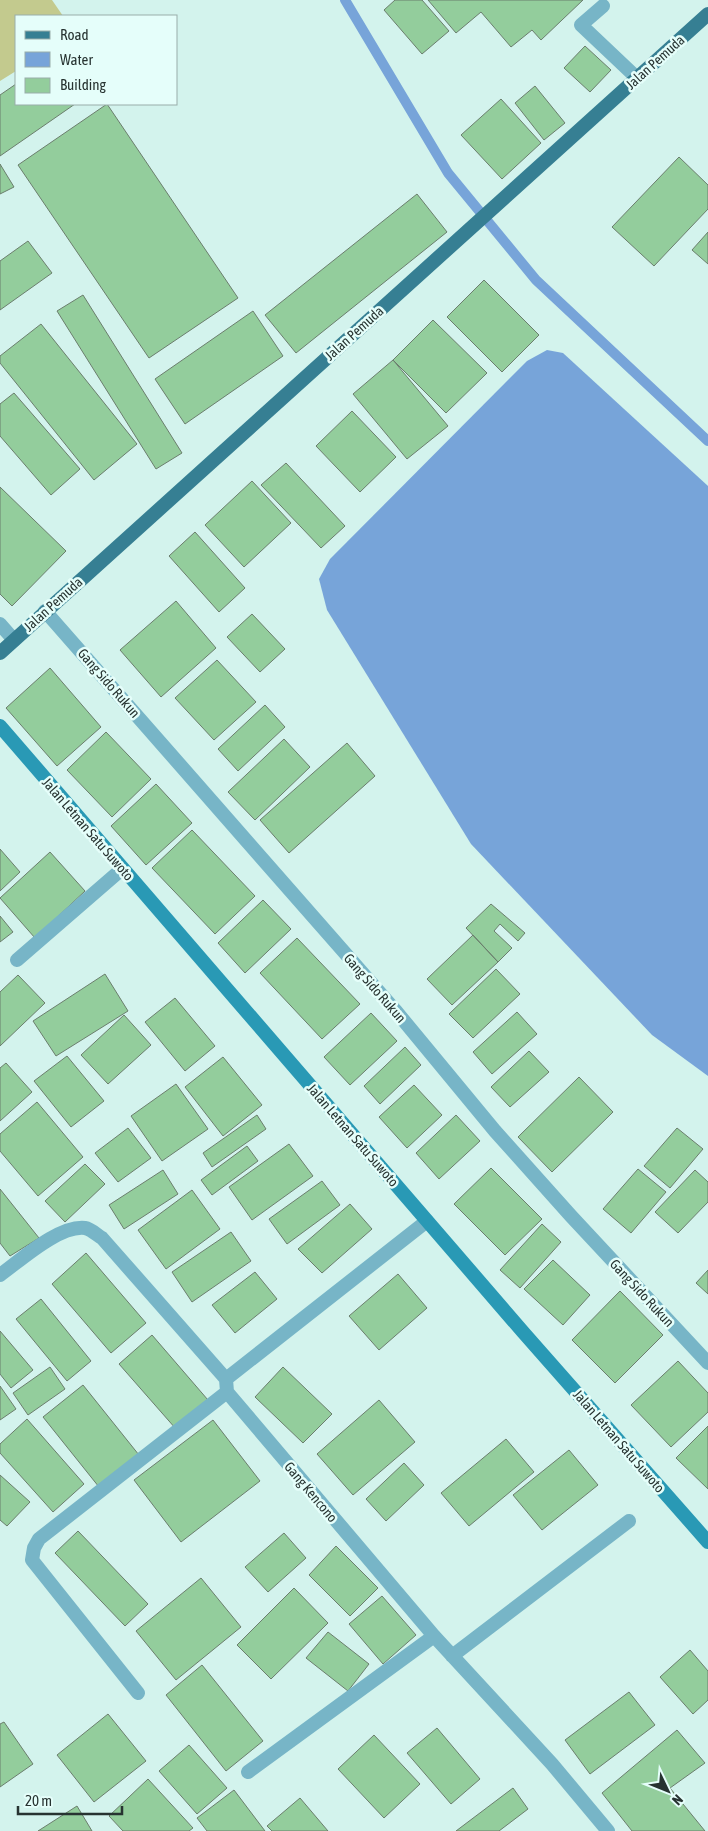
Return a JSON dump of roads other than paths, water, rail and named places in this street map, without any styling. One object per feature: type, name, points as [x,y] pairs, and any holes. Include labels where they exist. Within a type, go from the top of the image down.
[{"type":"main road","name":"Jalan Pemuda","points":[[0,653],[708,14]]},
{"type":"main road","name":"Jalan Letnan Satu Suwoto","points":[[0,726],[427,1221],[708,1542]]},
{"type":"street","points":[[603,6],[582,25],[637,78]]},
{"type":"street","name":"Gang Sido Rukun","points":[[45,611],[395,1010],[508,1145],[571,1216],[708,1363]]},
{"type":"street","points":[[0,624],[14,640]]},
{"type":"street","points":[[17,960],[122,869]]},
{"type":"street","points":[[138,1693],[32,1560],[34,1548],[39,1539],[427,1221]]},
{"type":"street","name":"Gang Kencono","points":[[0,1275],[48,1240],[70,1229],[87,1228],[102,1238],[434,1636],[552,1764],[608,1831]]},
{"type":"street","points":[[452,1656],[628,1521]]},
{"type":"street","points":[[248,1772],[434,1636]]},
{"type":"water","points":[[547,350],[563,353],[708,486],[708,1076],[652,1035],[471,844],[327,610],[319,579],[330,559],[527,361]]},
{"type":"waterway","points":[[345,0],[448,173],[536,280],[708,441]]}]
